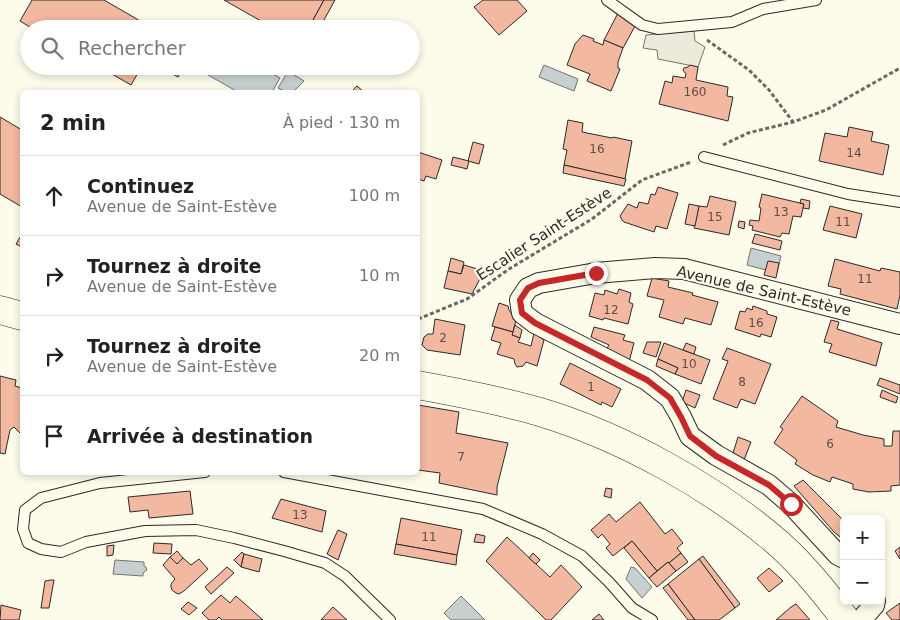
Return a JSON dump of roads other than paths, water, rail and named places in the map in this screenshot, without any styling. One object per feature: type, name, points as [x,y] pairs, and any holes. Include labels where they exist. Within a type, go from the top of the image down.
[{"type":"main road","points":[[0,310],[20,315]]},
{"type":"main road","points":[[420,386],[541,412],[602,435],[675,472],[746,518],[779,544],[808,573],[846,620]]},
{"type":"street","name":"Avenue de Saint-Estève","points":[[840,556],[791,504],[769,485],[716,456],[690,436],[670,398],[647,380],[535,323],[522,313],[520,300],[528,288],[539,283],[596,273],[656,268],[684,269],[900,324]]},
{"type":"street","points":[[861,620],[874,605]]},
{"type":"lane","points":[[607,0],[642,25],[658,29],[732,22],[763,9],[816,0]]},
{"type":"lane","points":[[704,157],[848,194],[900,202]]},
{"type":"lane","points":[[176,475],[100,483],[41,498],[25,510],[22,529],[28,543],[41,549],[61,552],[86,542],[145,531],[196,530],[234,538],[326,563],[345,576],[390,620]]},
{"type":"lane","points":[[300,475],[483,509],[542,534],[582,556],[632,608],[652,620]]}]
